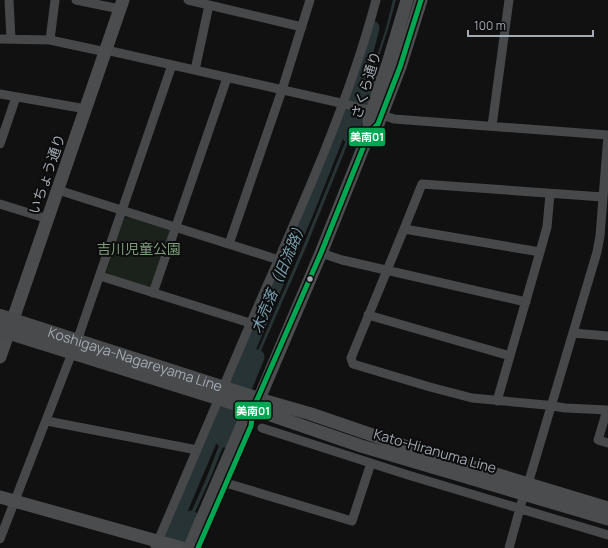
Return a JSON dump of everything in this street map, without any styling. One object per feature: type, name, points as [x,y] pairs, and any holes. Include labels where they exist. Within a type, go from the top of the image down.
[{"type":"main road","name":"Koshigaya-Nagareyama Line","points":[[0,316],[8,328],[75,347],[251,405]]},
{"type":"main road","points":[[198,548],[251,426],[251,405]]},
{"type":"main road","points":[[190,548],[251,405]]},
{"type":"street","points":[[10,0],[11,39]]},
{"type":"street","points":[[50,40],[55,0]]},
{"type":"street","points":[[76,0],[122,4]]},
{"type":"street","points":[[192,0],[302,27]]},
{"type":"street","points":[[229,244],[282,90],[310,0]]},
{"type":"street","points":[[158,543],[344,104],[376,0]]},
{"type":"street","name":"さくら通り","points":[[251,405],[321,253],[369,133],[378,124],[373,112],[407,0]]},
{"type":"street","name":"さくら通り","points":[[373,112],[400,67],[421,0]]},
{"type":"street","points":[[492,126],[509,0]]},
{"type":"street","name":"いちょう通り","points":[[0,357],[8,328],[48,219],[122,4]]},
{"type":"street","points":[[195,70],[209,5]]},
{"type":"street","points":[[0,39],[50,40],[106,51],[344,104],[398,120],[608,135],[600,236],[597,252],[509,548]]},
{"type":"street","points":[[0,539],[75,347],[172,65]]},
{"type":"street","points":[[153,293],[227,78]]},
{"type":"street","points":[[0,94],[86,109]]},
{"type":"street","points":[[0,144],[16,97]]},
{"type":"street","points":[[603,197],[422,184],[350,358],[353,364],[472,398],[568,408],[607,410],[598,440],[608,443]]},
{"type":"street","points":[[58,190],[279,260]]},
{"type":"street","points":[[497,401],[547,227],[550,194]]},
{"type":"street","points":[[0,204],[48,219]]},
{"type":"street","points":[[404,229],[540,252]]},
{"type":"street","points":[[321,253],[342,260],[526,302]]},
{"type":"street","points":[[100,276],[250,323]]},
{"type":"street","points":[[368,315],[510,356]]},
{"type":"street","points":[[573,333],[608,336]]},
{"type":"street","name":"Kato-Hiranuma Line","points":[[251,405],[361,446],[414,462],[608,508]]},
{"type":"street","name":"Kato-Hiranuma Line","points":[[251,405],[311,414],[608,519]]},
{"type":"street","points":[[46,421],[197,450]]},
{"type":"street","points":[[262,428],[371,463],[520,507],[608,535]]},
{"type":"street","points":[[410,475],[414,462]]},
{"type":"street","points":[[226,483],[352,521],[371,463]]},
{"type":"street","points":[[0,497],[158,543],[182,548]]},
{"type":"green space","name":"吉川児童公園","points":[[129,217],[169,229],[170,233],[151,286],[149,287],[107,275],[106,272],[124,218]]},
{"type":"shaded area","points":[[393,0],[396,0],[388,29],[365,99],[363,98],[386,28]]},
{"type":"shaded area","points":[[355,118],[358,118],[307,245],[250,376],[247,376],[304,244]]},
{"type":"shaded area","points":[[229,420],[232,424],[210,479],[184,536],[181,535],[206,479]]},
{"type":"waterway","name":"木売落（旧流路）","points":[[164,548],[307,210],[359,78],[372,28]]},
{"type":"waterway","points":[[350,136],[370,79]]},
{"type":"waterway","points":[[223,440],[257,357]]},
{"type":"waterway","points":[[177,548],[191,518]]},
{"type":"transit line","name":"美南01","points":[[198,548],[251,426],[253,409],[321,253],[369,133],[378,124],[400,67],[421,0]]}]
